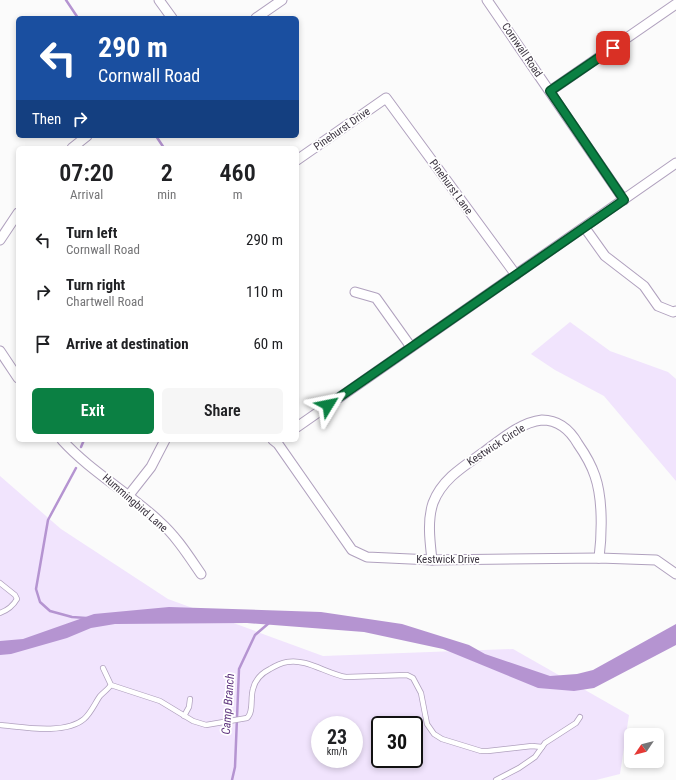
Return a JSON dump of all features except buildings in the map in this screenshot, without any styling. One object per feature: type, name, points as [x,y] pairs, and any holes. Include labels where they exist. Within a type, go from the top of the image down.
[{"type":"street","points":[[159,0],[171,16]]},
{"type":"street","points":[[259,16],[282,0]]},
{"type":"street","name":"Cornwall Road","points":[[487,0],[624,200]]},
{"type":"street","points":[[550,91],[676,4]]},
{"type":"street","name":"Pinehurst Drive","points":[[299,159],[386,98]]},
{"type":"street","name":"Pinehurst Lane","points":[[386,98],[516,275]]},
{"type":"street","points":[[74,146],[84,138]]},
{"type":"street","points":[[299,426],[676,164]]},
{"type":"street","points":[[0,240],[16,216]]},
{"type":"street","points":[[584,228],[605,256],[644,286],[658,306],[674,312],[676,311]]},
{"type":"street","points":[[355,292],[376,298],[411,347]]},
{"type":"street","points":[[0,351],[16,375]]},
{"type":"street","name":"Kestwick Circle","points":[[432,560],[430,519],[433,504],[437,495],[451,475],[507,436],[533,422],[542,420],[558,423],[572,433],[589,460],[599,492],[600,544],[598,558]]},
{"type":"street","name":"Hummingbird Lane","points":[[64,442],[74,452],[129,495],[160,522],[181,546],[200,574]]},
{"type":"street","points":[[129,495],[151,467],[164,442]]},
{"type":"street","name":"Kestwick Drive","points":[[279,442],[352,550],[366,557],[432,560],[598,558],[656,560],[676,574]]},
{"type":"lane","points":[[0,584],[18,598],[6,611],[0,613]]},
{"type":"lane","points":[[103,668],[111,686],[160,701],[193,721],[206,725],[243,720],[250,716],[253,688],[262,674],[280,664],[295,661],[304,662],[337,676],[346,677],[402,674],[410,676],[416,683],[420,693],[427,724],[442,739],[488,752],[532,746],[542,747]]},
{"type":"lane","points":[[0,725],[47,729],[75,724],[84,719],[100,696],[111,686]]},
{"type":"lane","points":[[184,716],[190,699]]},
{"type":"lane","points":[[496,780],[520,768],[534,757],[545,743],[576,723],[580,717]]},
{"type":"shaded area","points":[[570,322],[610,351],[668,372],[676,379],[676,481],[604,396],[555,370],[531,354]]},
{"type":"shaded area","points":[[0,476],[61,529],[168,599],[323,656],[513,649],[629,715],[627,728],[624,728],[624,748],[620,774],[596,780],[0,780]]},
{"type":"shaded area","points":[[169,607],[321,612],[402,624],[469,645],[485,654],[550,676],[577,674],[593,670],[676,624],[676,645],[594,688],[574,691],[538,688],[443,649],[364,632],[247,623],[115,624],[91,628],[67,638],[11,654],[0,655],[0,641],[23,639],[94,614]]},
{"type":"waterway","points":[[66,0],[77,16]]},
{"type":"waterway","points":[[157,138],[163,146]]},
{"type":"waterway","points":[[81,447],[83,442]]},
{"type":"waterway","points":[[76,468],[48,520],[36,589],[40,602],[50,611],[72,617],[86,618]]},
{"type":"waterway","name":"Camp Branch","points":[[232,780],[235,767],[239,669],[255,635],[269,623]]},
{"type":"route","points":[[328,405],[624,200],[550,91],[613,48]]}]
